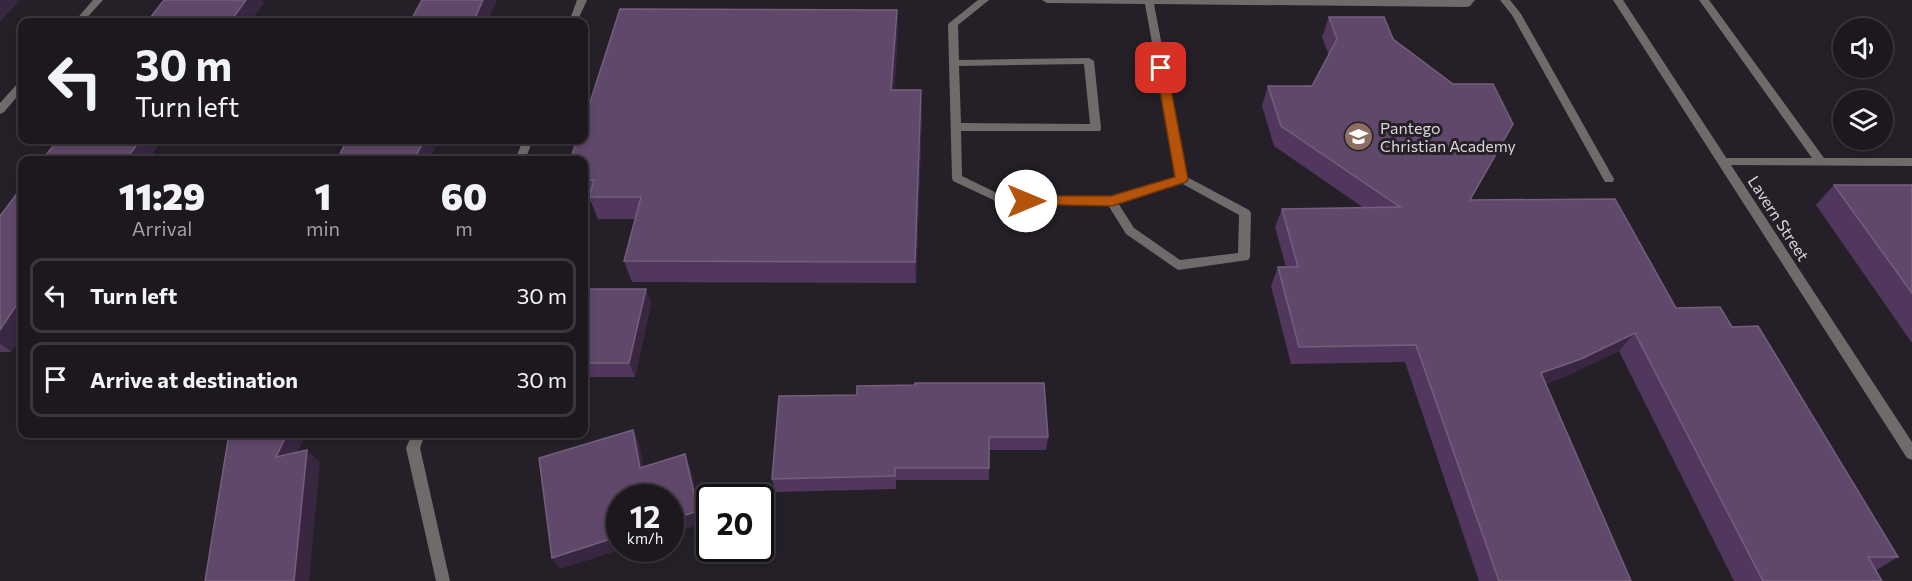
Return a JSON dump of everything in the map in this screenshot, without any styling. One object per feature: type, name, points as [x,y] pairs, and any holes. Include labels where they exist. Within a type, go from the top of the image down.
[{"type":"street","points":[[82,18],[98,0]]},
{"type":"street","points":[[575,18],[582,0]]},
{"type":"street","points":[[984,0],[953,24],[957,178],[1004,201],[1112,201],[1182,179],[1245,213],[1244,257],[1178,265],[1130,231],[1112,201]]},
{"type":"street","points":[[1047,0],[1467,4],[1470,0]]},
{"type":"street","points":[[1505,0],[1516,14],[1609,179]]},
{"type":"street","name":"Lavern Street","points":[[1618,0],[1912,454]]},
{"type":"street","points":[[1704,0],[1821,162]]},
{"type":"street","points":[[1149,1],[1182,179]]},
{"type":"street","points":[[954,63],[1089,61],[1096,128],[956,127]]},
{"type":"street","points":[[0,110],[18,90]]},
{"type":"street","points":[[1723,162],[1912,162]]},
{"type":"street","points":[[417,438],[413,448],[443,581]]},
{"type":"building","points":[[164,0],[246,0],[233,18],[150,18]]},
{"type":"building","points":[[422,0],[483,0],[475,18],[412,18]]},
{"type":"building","points":[[620,9],[897,10],[891,90],[921,90],[915,262],[624,261],[641,197],[589,197],[594,180],[588,180],[588,156],[571,156],[576,144],[588,144],[588,109]]},
{"type":"building","points":[[1329,17],[1384,17],[1393,39],[1453,84],[1493,84],[1513,124],[1470,200],[1615,199],[1676,308],[1720,307],[1732,327],[1758,326],[1898,557],[1868,557],[1882,581],[1763,581],[1635,333],[1581,359],[1541,373],[1631,581],[1499,581],[1416,345],[1299,347],[1278,267],[1298,267],[1282,209],[1400,207],[1281,126],[1268,86],[1312,86],[1337,39]]},
{"type":"building","points":[[55,144],[137,144],[129,156],[45,156]]},
{"type":"building","points":[[345,144],[422,144],[416,156],[339,156]]},
{"type":"building","points":[[1834,185],[1912,185],[1912,293]]},
{"type":"building","points":[[18,192],[18,303],[0,330],[0,216]]},
{"type":"building","points":[[588,289],[646,289],[629,363],[588,363]]},
{"type":"building","points":[[915,383],[1044,383],[1048,437],[989,437],[989,468],[895,468],[895,476],[772,479],[779,396],[857,395],[857,386],[915,385]]},
{"type":"building","points":[[633,430],[640,468],[685,454],[696,512],[684,516],[684,484],[606,484],[606,541],[552,558],[539,458]]},
{"type":"building","points":[[228,438],[285,438],[276,457],[307,450],[294,581],[205,581]]},
{"type":"place","name":"Pantego Christian Academy","points":[[1359,136]]},
{"type":"route","points":[[1026,201],[1112,201],[1182,179],[1161,68]]}]
